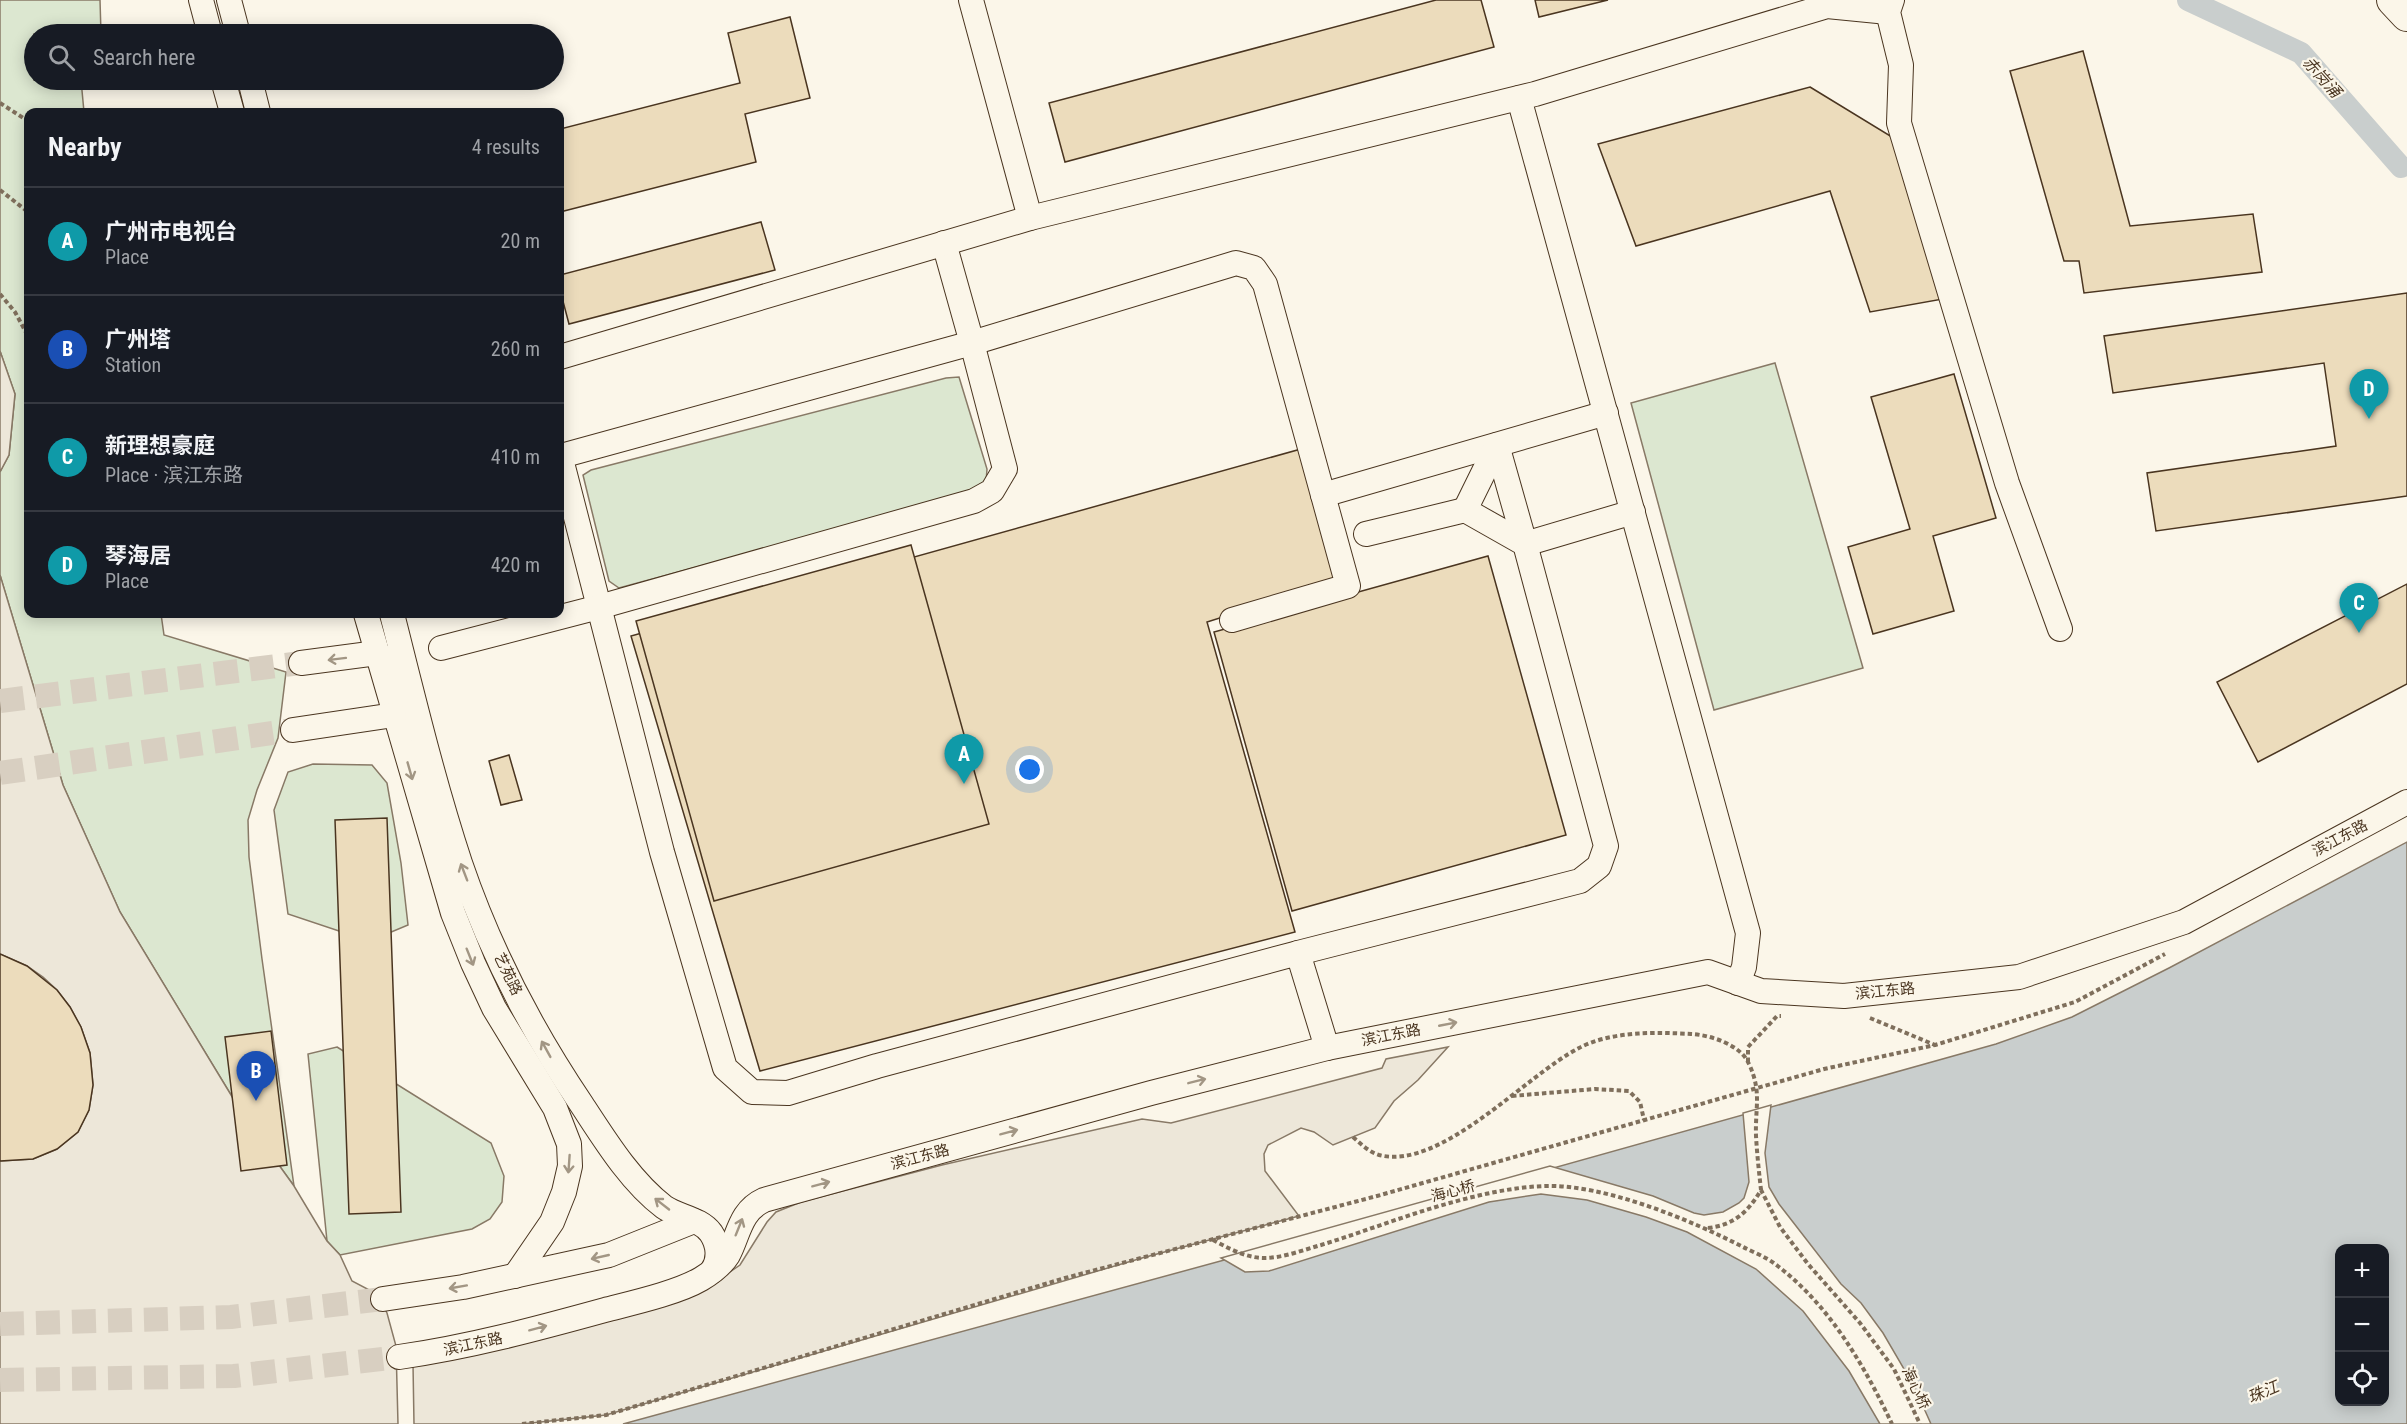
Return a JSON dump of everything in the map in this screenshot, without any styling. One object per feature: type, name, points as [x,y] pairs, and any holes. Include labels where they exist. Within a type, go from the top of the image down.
[{"type":"main road","points":[[2392,0],[2407,15]]},
{"type":"street","points":[[201,0],[207,24]]},
{"type":"street","points":[[229,0],[235,24]]},
{"type":"street","points":[[971,0],[1030,218]]},
{"type":"street","points":[[564,356],[1030,218],[1519,99],[1827,6],[1890,6],[1901,65],[1899,123],[2007,483],[2060,629]]},
{"type":"street","points":[[226,90],[231,108]]},
{"type":"street","points":[[252,90],[257,108]]},
{"type":"street","points":[[1519,99],[1748,933],[1744,968],[1738,983]]},
{"type":"street","points":[[564,616],[974,501],[992,491],[1005,469],[944,243]]},
{"type":"street","points":[[564,454],[972,343],[1236,263],[1254,268],[1265,284],[1348,586],[1232,620]]},
{"type":"street","points":[[1323,495],[1606,413]]},
{"type":"street","points":[[1465,510],[1497,445]]},
{"type":"street","points":[[564,471],[662,852],[725,1068],[752,1092],[788,1093],[877,1066],[1298,953],[1580,881],[1599,866],[1606,846],[1497,445]]},
{"type":"street","points":[[1366,534],[1465,510],[1525,544],[1633,512]]},
{"type":"street","name":"艺苑路","points":[[367,618],[437,864],[472,963],[494,1008],[555,1108],[569,1144],[570,1166],[564,1192],[552,1222],[515,1276]]},
{"type":"street","name":"艺苑路","points":[[393,618],[461,863],[482,919],[527,1014],[582,1106],[626,1168],[645,1190],[664,1206],[704,1226],[716,1243],[717,1264],[710,1273]]},
{"type":"street","points":[[441,648],[557,618]]},
{"type":"street","points":[[293,730],[394,715],[408,677],[377,654],[301,663]]},
{"type":"street","name":"滨江东路","points":[[399,1357],[442,1351],[512,1335],[625,1305],[698,1281],[716,1270],[727,1256],[744,1216],[764,1200],[1151,1093],[1327,1048],[1708,972],[1761,991],[1844,996],[2019,977],[2184,922],[2407,802]]},
{"type":"street","points":[[1298,953],[1327,1048]]},
{"type":"street","points":[[383,1299],[515,1276],[609,1255],[694,1221]]},
{"type":"path","points":[[0,103],[24,118]]},
{"type":"path","points":[[0,190],[24,209]]},
{"type":"path","points":[[0,294],[15,312],[24,329]]},
{"type":"path","points":[[522,1424],[606,1415],[1065,1278],[1377,1196],[1824,1069],[1935,1045],[2075,1002],[2168,952]]},
{"type":"path","points":[[1758,1088],[1748,1062],[1748,1047],[1777,1016],[1789,1016]]},
{"type":"path","points":[[1860,1018],[1871,1018],[1935,1045]]},
{"type":"path","points":[[1353,1137],[1364,1147],[1379,1155],[1421,1152],[1446,1140],[1489,1113],[1546,1067],[1581,1047],[1610,1038],[1671,1033],[1697,1034],[1718,1040],[1733,1048],[1748,1062]]},
{"type":"path","name":"海心桥","points":[[1758,1088],[1756,1134],[1761,1190],[1780,1227],[1808,1264],[1860,1323],[1894,1369],[1920,1424]]},
{"type":"path","points":[[1509,1097],[1595,1089],[1629,1091],[1640,1102],[1644,1120]]},
{"type":"path","name":"海心桥","points":[[1212,1239],[1235,1251],[1263,1258],[1282,1256],[1446,1204],[1503,1191],[1546,1186],[1588,1191],[1645,1205],[1705,1228],[1774,1263],[1818,1304],[1855,1354],[1892,1424]]},
{"type":"path","points":[[1705,1228],[1728,1223],[1739,1216],[1751,1207],[1761,1190]]},
{"type":"green space","points":[[0,0],[100,0],[101,24],[24,24],[24,90],[82,90],[84,108],[24,108],[24,618],[162,618],[164,635],[286,672],[278,738],[257,790],[248,820],[249,857],[294,1186],[245,1118],[120,912],[63,785],[0,575],[0,472],[9,455],[15,394],[0,351]]},
{"type":"green space","points":[[1775,363],[1863,668],[1714,710],[1631,403]]},
{"type":"green space","points":[[959,377],[987,469],[986,482],[981,490],[619,588],[609,581],[583,475],[591,470],[946,378]]},
{"type":"green space","points":[[313,764],[372,765],[387,783],[401,863],[408,925],[377,938],[348,934],[288,914],[274,810],[288,772]]},
{"type":"green space","points":[[337,1047],[491,1143],[504,1176],[502,1202],[490,1219],[472,1229],[340,1255],[327,1241],[308,1054]]},
{"type":"shaded area","points":[[0,351],[15,394],[9,455],[0,472]]},
{"type":"shaded area","points":[[0,575],[63,785],[120,912],[245,1118],[294,1186],[327,1241],[340,1255],[352,1281],[377,1294],[387,1313],[396,1346],[398,1424],[0,1424],[0,1161],[33,1159],[57,1149],[78,1132],[89,1110],[93,1085],[90,1053],[81,1027],[70,1007],[43,977],[27,966],[0,954]]},
{"type":"shaded area","points":[[1448,1047],[1418,1080],[1394,1101],[1375,1128],[1333,1145],[1314,1132],[1301,1128],[1268,1145],[1264,1154],[1265,1171],[1299,1216],[1142,1258],[606,1415],[522,1424],[414,1424],[413,1364],[702,1291],[740,1265],[767,1222],[776,1212],[801,1202],[942,1165],[1142,1119],[1171,1123],[1382,1068],[1386,1059]]},
{"type":"water","name":"珠江","points":[[2407,842],[2407,1424],[623,1424],[1272,1247],[1996,1044],[2072,1017]]},
{"type":"pier","points":[[1771,1105],[1765,1153],[1769,1187],[1779,1204],[1841,1284],[1861,1303],[1883,1333],[1914,1386],[1931,1424],[1880,1424],[1849,1371],[1803,1311],[1756,1269],[1687,1232],[1587,1200],[1541,1194],[1489,1202],[1269,1271],[1245,1272],[1221,1258],[1550,1166],[1653,1196],[1694,1213],[1704,1215],[1723,1212],[1744,1198],[1749,1182],[1743,1113]]},
{"type":"building","points":[[1436,0],[1481,0],[1494,47],[1065,162],[1049,103]]},
{"type":"building","points":[[1535,0],[1608,0],[1539,17]]},
{"type":"building","points":[[790,17],[810,98],[745,114],[756,162],[564,211],[564,128],[740,83],[728,33]]},
{"type":"building","points":[[2083,51],[2130,226],[2253,214],[2262,272],[2084,293],[2079,261],[2064,261],[2010,71]]},
{"type":"building","points":[[1810,87],[1892,137],[1943,299],[1870,312],[1830,191],[1636,246],[1598,144]]},
{"type":"building","points":[[761,222],[775,270],[569,324],[564,305],[564,274]]},
{"type":"building","points":[[2407,293],[2407,496],[2156,531],[2147,473],[2336,446],[2324,363],[2113,393],[2104,336]]},
{"type":"building","points":[[1954,374],[1996,518],[1933,536],[1954,611],[1873,634],[1848,547],[1910,529],[1871,397]]},
{"type":"building","points":[[1301,449],[1340,580],[1207,622],[1295,932],[760,1071],[631,636]]},
{"type":"building","points":[[911,545],[989,824],[714,901],[636,621]]},
{"type":"building","points":[[1488,556],[1566,835],[1292,911],[1214,632]]},
{"type":"building","points":[[2407,584],[2407,684],[2258,762],[2217,682]]},
{"type":"building","points":[[509,755],[522,800],[501,805],[489,761]]},
{"type":"building","points":[[387,818],[401,1212],[349,1214],[335,820]]},
{"type":"building","points":[[0,954],[27,966],[57,990],[81,1027],[90,1053],[93,1085],[89,1110],[78,1132],[57,1149],[33,1159],[0,1161]]},
{"type":"building","points":[[271,1031],[287,1165],[241,1171],[225,1037]]},
{"type":"waterway","name":"赤岗涌","points":[[2188,0],[2301,53],[2401,167]]},
{"type":"tunnel","points":[[0,701],[301,663]]},
{"type":"tunnel","points":[[0,773],[293,730]]},
{"type":"tunnel","points":[[0,1324],[231,1317],[383,1299]]},
{"type":"tunnel","points":[[0,1380],[234,1376],[399,1357]]},
{"type":"place","name":"琴海居","points":[[2369,419]]},
{"type":"place","name":"新理想豪庭","points":[[2359,633]]},
{"type":"place","name":"广州市电视台","points":[[964,784]]},
{"type":"place","name":"广州塔","points":[[256,1101]]}]
